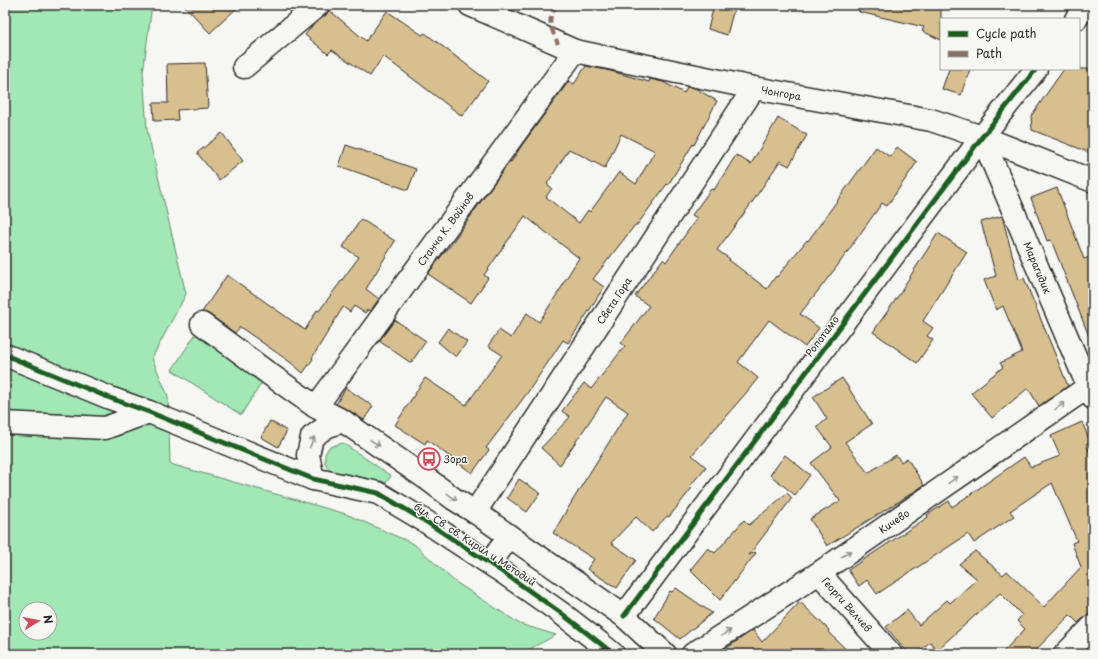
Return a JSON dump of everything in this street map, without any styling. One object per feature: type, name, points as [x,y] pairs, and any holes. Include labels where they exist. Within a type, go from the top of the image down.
[{"type":"street","points":[[244,67],[318,5]]},
{"type":"street","name":"Чонгора","points":[[470,5],[575,51],[754,88],[931,120],[982,137],[1093,181]]},
{"type":"street","points":[[1077,18],[1087,5]]},
{"type":"street","name":"Станчо К. Войнов","points":[[316,407],[575,51]]},
{"type":"street","name":"Ропотамо","points":[[624,616],[982,137],[1035,70]]},
{"type":"street","name":"Света Гора","points":[[474,512],[754,88]]},
{"type":"street","name":"Марагидик","points":[[982,137],[1092,390]]},
{"type":"street","points":[[202,324],[316,407],[343,421],[624,616],[665,654]]},
{"type":"street","name":"бул. Св. св. Кирил и Методий","points":[[5,355],[313,479],[378,493],[490,563],[561,613],[613,654]]},
{"type":"street","name":"Кичево","points":[[693,654],[820,573],[1092,390]]},
{"type":"street","points":[[5,423],[105,428],[149,412]]},
{"type":"street","points":[[313,479],[308,455],[312,437],[326,427],[343,421]]},
{"type":"street","points":[[490,563],[509,537]]},
{"type":"street","name":"Георги Велчев","points":[[820,573],[891,654]]},
{"type":"street","points":[[1065,654],[1093,626]]},
{"type":"green space","points":[[5,5],[152,5],[143,72],[147,130],[186,294],[152,358],[168,396],[170,464],[346,514],[414,544],[454,581],[520,624],[556,635],[526,651],[526,654],[5,654]]},
{"type":"green space","points":[[202,324],[268,373],[241,415],[172,370]]},
{"type":"green space","points":[[343,443],[391,476],[384,486],[372,480],[330,471],[325,463],[325,454],[329,447]]},
{"type":"building","points":[[184,5],[240,5],[210,33]]},
{"type":"building","points":[[714,5],[735,5],[727,35],[708,29]]},
{"type":"building","points":[[860,5],[941,5],[940,40],[922,31],[924,27],[859,12]]},
{"type":"building","points":[[329,10],[366,41],[387,11],[422,35],[425,33],[488,81],[462,116],[383,56],[370,76],[332,50],[328,54],[305,35],[312,26],[326,15]]},
{"type":"building","points":[[205,63],[208,108],[177,110],[178,120],[154,121],[153,103],[168,103],[167,64]]},
{"type":"building","points":[[586,66],[611,71],[649,82],[650,79],[663,82],[684,93],[687,87],[695,88],[717,101],[694,145],[693,144],[668,185],[667,184],[637,225],[635,225],[593,279],[604,287],[578,328],[568,343],[563,340],[528,392],[486,448],[489,450],[472,473],[427,440],[425,444],[395,425],[425,378],[466,405],[502,355],[488,346],[499,330],[511,338],[527,313],[539,322],[579,258],[525,216],[484,275],[488,278],[471,303],[428,274],[569,81],[574,84]],"holes":[[[621,134],[655,151],[636,184],[619,172],[590,212],[588,210],[579,223],[546,197],[552,188],[547,184],[569,149],[605,168]]]},
{"type":"building","points":[[1093,69],[1093,154],[1032,130],[1031,116],[1063,70]]},
{"type":"building","points":[[949,70],[970,70],[961,95],[942,89]]},
{"type":"building","points":[[778,118],[807,135],[789,166],[780,161],[717,250],[767,289],[776,276],[777,277],[807,240],[808,241],[876,147],[890,157],[897,147],[917,162],[887,206],[882,203],[838,265],[800,314],[819,328],[805,347],[769,320],[738,362],[758,378],[692,455],[706,467],[690,486],[692,488],[669,517],[667,516],[652,532],[636,517],[611,543],[636,560],[617,588],[587,569],[594,559],[553,533],[628,412],[606,397],[560,465],[541,448],[570,417],[562,411],[584,383],[591,389],[625,346],[621,343],[649,306],[635,296],[663,259],[666,262],[697,218],[692,215],[711,189],[714,190],[736,155],[751,164]]},
{"type":"building","points":[[222,133],[243,161],[219,180],[197,153]]},
{"type":"building","points":[[346,145],[416,169],[408,190],[339,166]]},
{"type":"building","points":[[1057,188],[1084,259],[1093,256],[1093,344],[1051,240],[1047,241],[1031,198]]},
{"type":"building","points":[[1002,216],[1019,280],[1024,278],[1068,386],[1039,406],[1028,388],[992,418],[971,393],[1003,367],[1000,363],[1022,352],[1003,306],[996,310],[984,280],[996,276],[981,222]]},
{"type":"building","points":[[361,219],[395,241],[366,289],[379,299],[370,311],[367,310],[365,313],[354,306],[350,312],[343,307],[312,358],[313,359],[303,373],[290,362],[240,327],[235,333],[209,314],[202,312],[227,275],[305,330],[317,310],[319,311],[359,257],[343,247]]},
{"type":"building","points":[[938,233],[967,252],[923,321],[933,328],[927,336],[933,340],[917,363],[873,332],[903,289]]},
{"type":"building","points":[[395,320],[426,341],[411,363],[379,341]]},
{"type":"building","points":[[448,328],[467,342],[456,357],[438,342]]},
{"type":"building","points":[[842,378],[872,424],[845,442],[868,473],[896,455],[901,462],[907,458],[924,485],[827,546],[810,519],[840,501],[811,463],[832,447],[817,427],[827,419],[813,397]]},
{"type":"building","points":[[346,388],[373,406],[364,420],[336,404]]},
{"type":"building","points":[[270,421],[287,431],[278,447],[261,437]]},
{"type":"building","points":[[1082,422],[1090,442],[1086,444],[1093,459],[1093,609],[1078,623],[1070,615],[1032,654],[1001,654],[1025,629],[1017,621],[1022,615],[1000,593],[937,650],[930,642],[916,654],[909,654],[886,627],[907,610],[919,625],[947,600],[950,603],[977,579],[959,564],[975,551],[1003,575],[1007,571],[1044,607],[1081,567],[1072,543],[1077,541],[1052,483],[1010,511],[1014,516],[974,543],[968,534],[877,594],[867,580],[859,586],[848,570],[928,517],[927,515],[949,501],[952,507],[1024,457],[1031,467],[1060,456],[1051,436]]},
{"type":"building","points":[[785,455],[810,475],[795,495],[770,475]]},
{"type":"building","points":[[519,479],[540,493],[527,512],[507,498]]},
{"type":"building","points":[[787,493],[792,498],[749,555],[755,552],[756,553],[720,600],[690,570],[708,548],[715,553],[744,520],[749,525]]},
{"type":"building","points":[[676,588],[712,613],[680,639],[654,618],[670,591],[672,592]]},
{"type":"building","points":[[800,602],[851,654],[718,654],[753,630],[762,642]]},
{"type":"marked path","points":[[556,5],[550,20],[558,44]]},
{"type":"cycle path","points":[[624,616],[982,137],[1035,70]]},
{"type":"cycle path","points":[[5,355],[313,479],[378,493],[425,521],[504,573],[561,613],[613,654]]},
{"type":"place","name":"Зора","points":[[429,459]]}]
